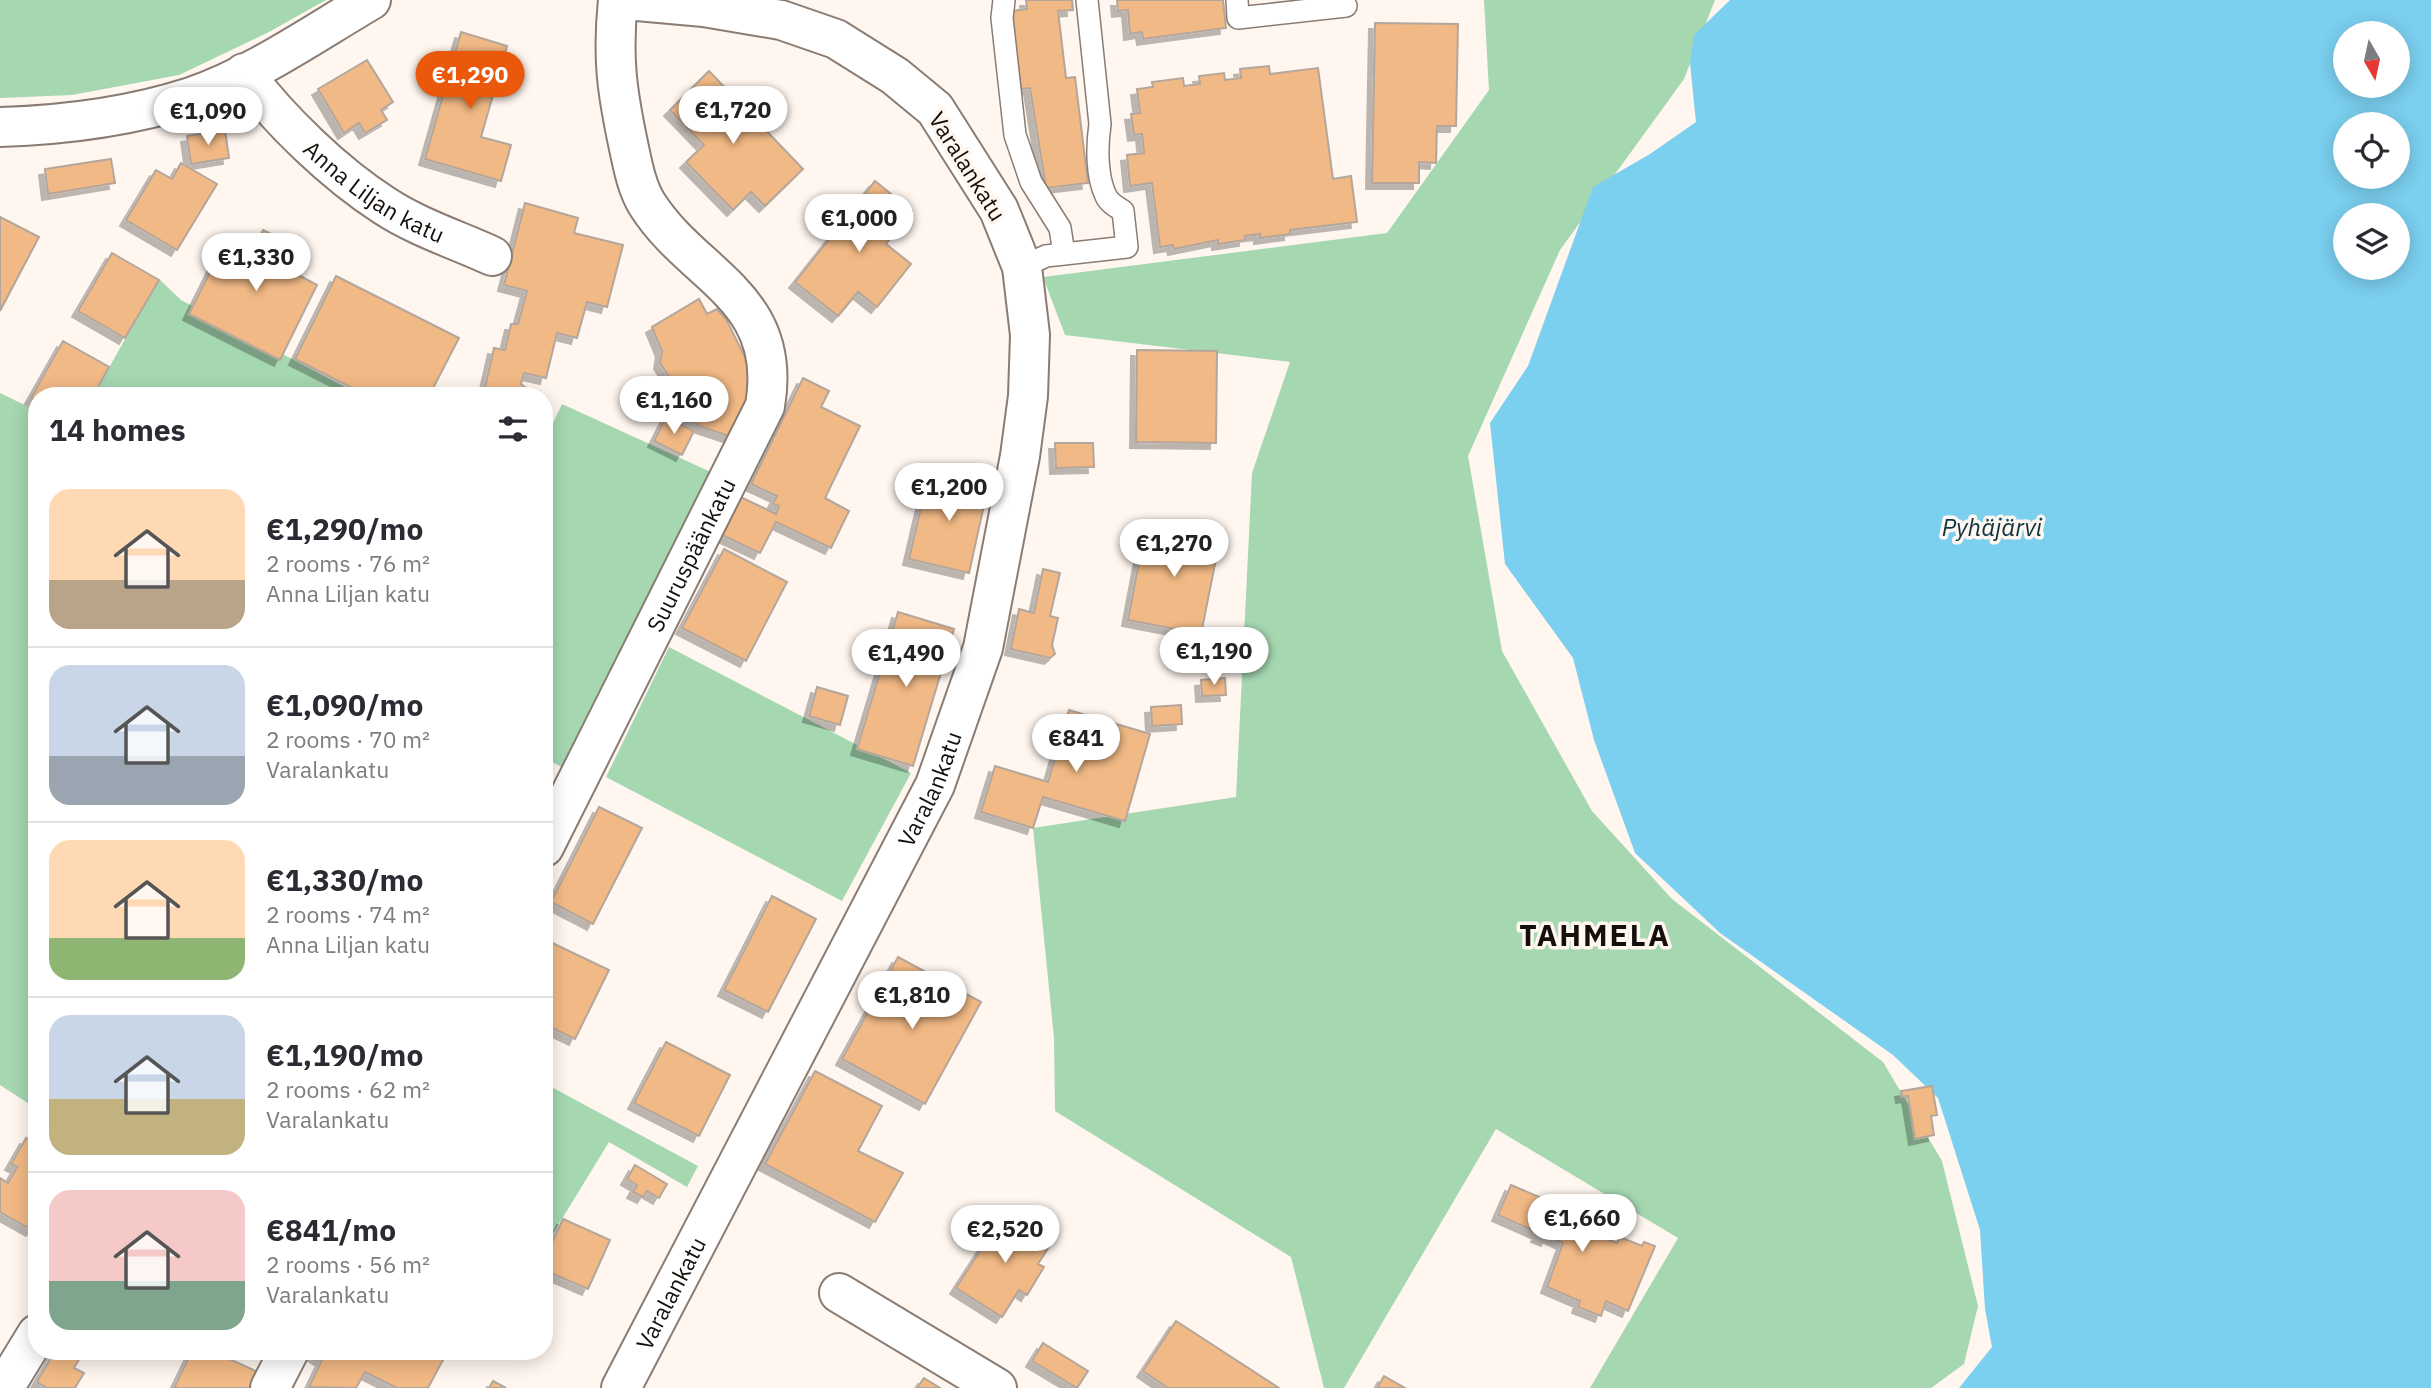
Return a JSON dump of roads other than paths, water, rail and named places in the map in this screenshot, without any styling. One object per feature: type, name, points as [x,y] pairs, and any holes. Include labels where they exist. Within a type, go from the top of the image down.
[{"type":"street","points":[[0,127],[89,121],[141,111],[192,96],[244,74],[371,0]]},
{"type":"street","name":"Suuruspäänkatu","points":[[553,829],[765,406],[769,382],[765,355],[752,321],[732,289],[658,220],[645,201],[635,174],[615,84],[613,46],[618,0]]},
{"type":"street","name":"Varalankatu","points":[[621,1388],[939,772],[983,648],[1020,456],[1028,396],[1030,335],[1022,267],[999,210],[968,157],[935,109],[895,76],[836,39],[781,20],[626,0]]},
{"type":"street","name":"Anna Liljan katu","points":[[244,74],[264,100],[356,185],[387,208],[492,256]]},
{"type":"street","points":[[839,1293],[997,1388]]},
{"type":"street","points":[[5,1377],[28,1346]]},
{"type":"street","points":[[270,1388],[284,1360]]},
{"type":"lane","points":[[1004,0],[1002,18],[1015,135],[1031,182],[1060,228],[1064,254]]},
{"type":"lane","points":[[1022,267],[1046,256],[1127,247],[1123,211],[1107,199],[1103,187],[1098,143],[1100,124],[1087,0]]},
{"type":"lane","points":[[1237,0],[1238,18],[1346,6]]},
{"type":"water","name":"Pyhäjärvi","points":[[1730,0],[2431,0],[2431,1388],[1959,1388],[1992,1347],[1985,1309],[1980,1230],[1938,1098],[1893,1055],[1720,933],[1635,853],[1594,740],[1573,658],[1505,564],[1490,423],[1528,366],[1593,187],[1650,154],[1696,122],[1690,63],[1694,35]]},
{"type":"district","name":"TAHMELA","points":[[1595,934]]}]
